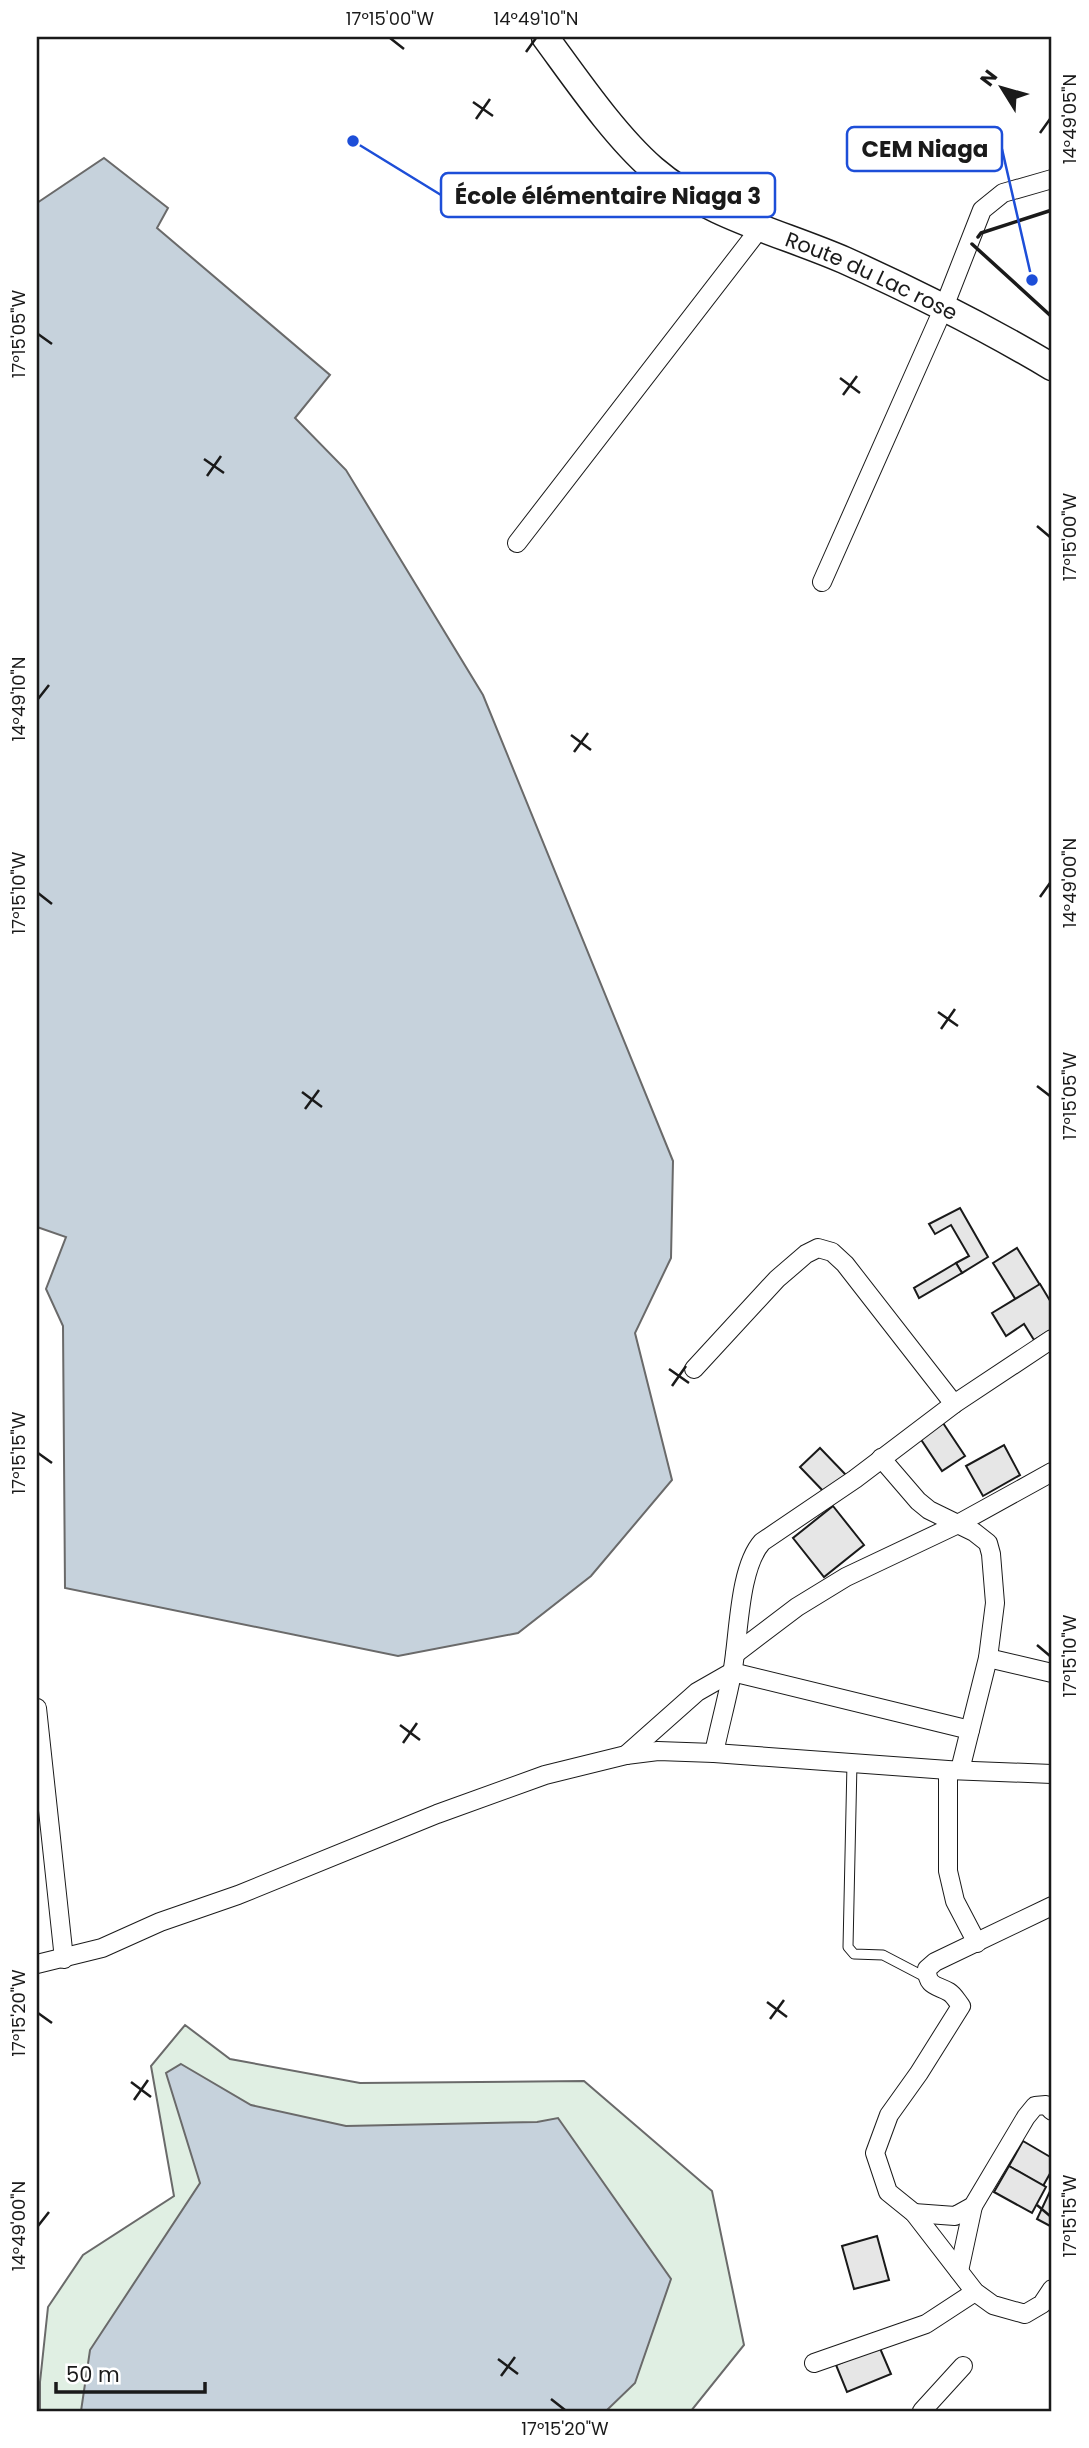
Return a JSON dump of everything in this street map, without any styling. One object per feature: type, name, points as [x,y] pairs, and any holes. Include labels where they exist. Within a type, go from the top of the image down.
[{"type":"main road","name":"Route du Lac rose","points":[[545,37],[579,84],[652,168],[682,191],[710,207],[842,259],[944,307],[1052,367]]},
{"type":"street","points":[[822,582],[944,307],[982,209],[1003,193],[1052,179]]},
{"type":"street","points":[[517,543],[761,227]]},
{"type":"street","points":[[694,1369],[777,1279],[806,1254],[818,1248],[832,1252],[845,1264],[954,1404]]},
{"type":"street","points":[[713,1753],[732,1672],[741,1607],[753,1551],[954,1404],[1052,1339]]},
{"type":"street","points":[[881,1458],[918,1501],[988,1543],[991,1554],[995,1603],[988,1658],[970,1730],[954,1770],[948,1871],[955,1900],[977,1943]]},
{"type":"street","points":[[735,1654],[797,1606],[846,1577],[958,1524],[1052,1472]]},
{"type":"street","points":[[988,1658],[1052,1673]]},
{"type":"street","points":[[626,1755],[697,1692],[732,1672],[970,1730]]},
{"type":"street","points":[[37,1708],[64,1959]]},
{"type":"street","points":[[37,1964],[102,1948],[160,1922],[238,1895],[437,1814],[545,1775],[626,1755],[658,1751],[713,1753],[1052,1774]]},
{"type":"street","points":[[1052,1906],[935,1962],[927,1969],[927,1978],[933,1987],[952,1993],[961,2006],[889,2115],[875,2154],[888,2192],[914,2213],[975,2292],[993,2305],[1025,2314],[1042,2304],[1052,2289]]},
{"type":"street","points":[[959,2271],[973,2206],[1035,2106],[1046,2105],[1052,2111]]},
{"type":"street","points":[[914,2213],[955,2216],[973,2206]]},
{"type":"street","points":[[814,2363],[926,2323],[975,2292]]},
{"type":"street","points":[[922,2411],[963,2366]]},
{"type":"lane","points":[[852,1763],[848,1947],[854,1954],[883,1955],[927,1978]]},
{"type":"green space","points":[[185,2025],[230,2059],[360,2083],[584,2081],[712,2191],[744,2345],[691,2411],[40,2411],[40,2382],[48,2307],[83,2255],[174,2196],[151,2066]]},
{"type":"shaded area","points":[[104,158],[168,208],[157,228],[330,375],[295,418],[346,470],[483,695],[673,1161],[671,1258],[635,1333],[672,1480],[591,1576],[518,1633],[398,1656],[65,1588],[63,1326],[46,1289],[66,1237],[37,1227],[37,203]]},
{"type":"shaded area","points":[[181,2064],[251,2105],[346,2126],[537,2122],[558,2118],[671,2279],[635,2383],[606,2411],[81,2411],[90,2350],[200,2183],[166,2073]]},
{"type":"building","points":[[960,1208],[988,1257],[962,1273],[956,1263],[969,1256],[951,1225],[935,1234],[929,1224]]},
{"type":"building","points":[[1017,1248],[1040,1285],[1016,1300],[993,1263]]},
{"type":"building","points":[[956,1263],[962,1273],[919,1298],[914,1288]]},
{"type":"building","points":[[1040,1284],[1052,1304],[1052,1329],[1034,1340],[1024,1324],[1006,1336],[992,1313]]},
{"type":"building","points":[[943,1423],[965,1456],[942,1471],[920,1438]]},
{"type":"building","points":[[1004,1445],[1020,1475],[983,1496],[966,1466]]},
{"type":"building","points":[[820,1448],[846,1475],[826,1494],[800,1467]]},
{"type":"building","points":[[833,1506],[864,1545],[824,1577],[793,1538]]},
{"type":"building","points":[[1023,2141],[1052,2158],[1052,2170],[1043,2186],[1009,2166]]},
{"type":"building","points":[[1009,2166],[1046,2187],[1032,2213],[994,2192]]},
{"type":"building","points":[[1052,2187],[1052,2227],[1037,2219]]},
{"type":"building","points":[[877,2236],[889,2280],[854,2289],[842,2246]]},
{"type":"building","points":[[879,2346],[891,2374],[847,2392],[836,2365]]},
{"type":"wall","points":[[978,237],[981,233],[1052,210]]},
{"type":"wall","points":[[972,244],[1052,317]]},
{"type":"place","name":"École élémentaire Niaga 3","points":[[353,141]]},
{"type":"place","name":"CEM Niaga","points":[[1032,280]]}]
